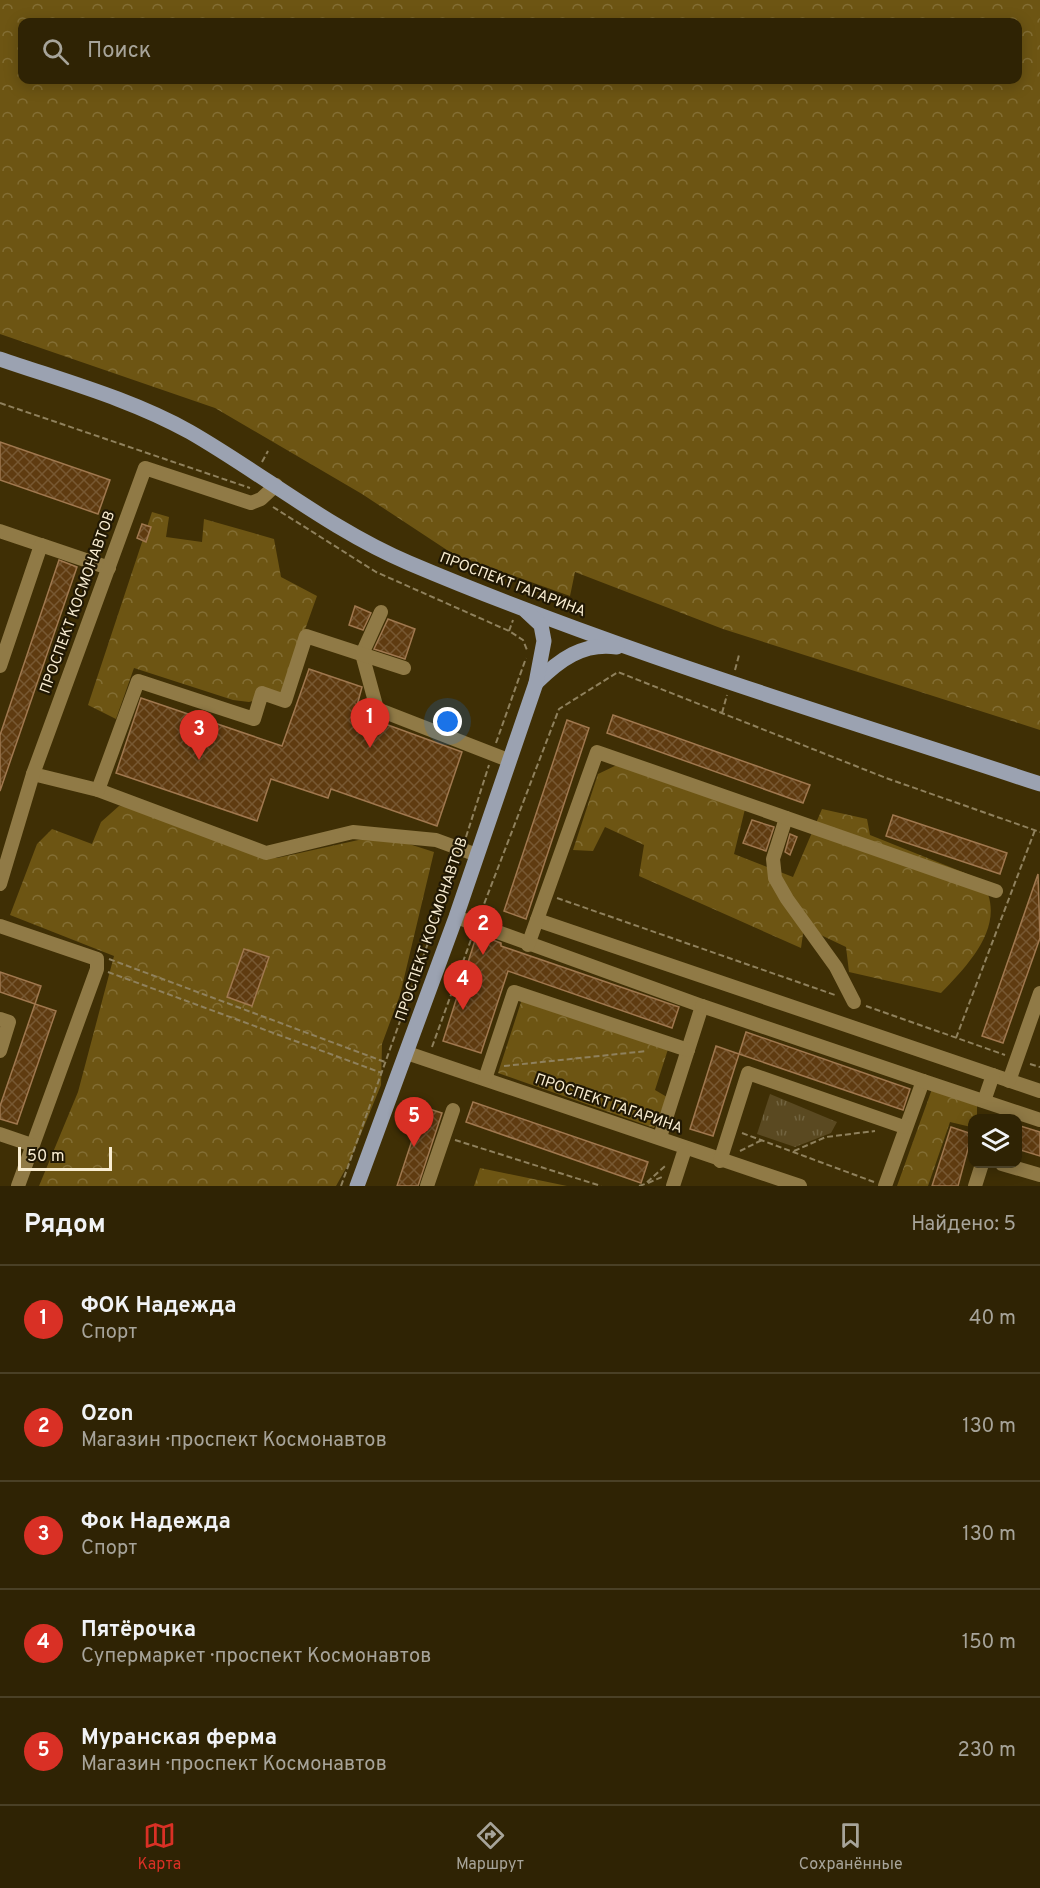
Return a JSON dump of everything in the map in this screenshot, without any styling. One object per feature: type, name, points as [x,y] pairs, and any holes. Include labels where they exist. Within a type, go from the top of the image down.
[{"type":"main road","name":"ПРОСПЕКТ ГАГАРИНА","points":[[0,359],[131,404],[188,431],[356,536],[406,562],[641,651],[1040,784]]},
{"type":"main road","name":"ПРОСПЕКТ КОСМОНАВТОВ","points":[[357,1186],[456,917],[536,683],[544,641],[541,626],[519,606]]},
{"type":"main road","points":[[536,683],[550,669],[580,649],[601,645],[641,651]]},
{"type":"street","name":"ПРОСПЕКТ КОСМОНАВТОВ","points":[[0,884],[2,866],[33,774],[146,468],[251,503],[261,499]]},
{"type":"street","points":[[261,499],[276,485]]},
{"type":"street","points":[[0,531],[109,568]]},
{"type":"street","points":[[0,666],[41,545]]},
{"type":"street","points":[[381,612],[362,654],[377,709],[508,760]]},
{"type":"street","points":[[98,790],[138,681],[254,719],[262,693],[285,700],[306,636],[404,668]]},
{"type":"street","points":[[528,945],[597,752],[996,891]]},
{"type":"street","points":[[33,774],[98,790],[266,853],[353,832],[436,840],[477,855]]},
{"type":"street","points":[[786,818],[773,859],[775,878],[836,967],[854,1002]]},
{"type":"street","points":[[456,917],[528,945],[702,1006],[1040,1120]]},
{"type":"street","points":[[537,920],[1040,1091]]},
{"type":"street","points":[[0,926],[97,959],[101,963],[18,1186]]},
{"type":"street","points":[[487,1073],[514,992],[688,1050]]},
{"type":"street","points":[[1010,1081],[1040,993]]},
{"type":"street","points":[[660,1137],[702,1006]]},
{"type":"street","points":[[0,1019],[9,1022],[0,1051]]},
{"type":"street","name":"ПРОСПЕКТ ГАГАРИНА","points":[[406,1053],[487,1073],[660,1137],[686,1149],[800,1186]]},
{"type":"street","points":[[720,1161],[748,1073],[904,1127]]},
{"type":"street","points":[[984,1101],[993,1075]]},
{"type":"street","points":[[880,1184],[923,1081]]},
{"type":"street","points":[[427,1186],[453,1110]]},
{"type":"street","points":[[0,1134],[32,1145]]},
{"type":"street","points":[[674,1186],[686,1149]]},
{"type":"street","points":[[975,1186],[981,1168]]},
{"type":"street","points":[[1016,1168],[1040,1175]]},
{"type":"path","points":[[0,404],[248,486],[261,499],[376,573],[508,631],[523,640],[528,651],[462,849],[341,1186]]},
{"type":"path","points":[[428,1058],[476,925],[559,709],[618,672],[886,778],[1040,832]]},
{"type":"path","points":[[956,1038],[1035,830]]},
{"type":"path","points":[[546,894],[1040,1067]]},
{"type":"path","points":[[101,963],[386,1063]]},
{"type":"path","points":[[101,963],[382,1073]]},
{"type":"path","points":[[487,1073],[647,1051]]},
{"type":"path","points":[[792,1152],[826,1137],[904,1127]]},
{"type":"path","points":[[731,1129],[880,1184]]},
{"type":"path","points":[[444,1136],[601,1186]]},
{"type":"path","points":[[720,1161],[762,1140]]},
{"type":"path","points":[[639,1186],[645,1184],[661,1168],[681,1164]]},
{"type":"green space","points":[[0,0],[1040,0],[1040,730],[723,629],[575,572],[570,596],[453,554],[362,494],[215,408],[0,334]]},
{"type":"green space","points":[[152,512],[169,517],[166,537],[202,542],[204,519],[274,539],[281,577],[317,596],[282,694],[249,702],[233,700],[134,668],[116,719],[88,705]]},
{"type":"green space","points":[[621,763],[745,809],[734,854],[793,877],[822,809],[867,819],[870,835],[980,879],[988,895],[991,910],[989,925],[983,940],[964,968],[941,993],[849,972],[846,947],[804,927],[801,948],[639,876],[644,845],[605,827],[593,851],[573,850],[598,774]]},
{"type":"green space","points":[[119,806],[131,807],[277,858],[381,835],[434,852],[400,995],[382,1044],[381,1085],[349,1163],[336,1186],[39,1186],[78,1092],[114,956],[10,915],[37,844],[52,829],[92,844],[101,822]]},
{"type":"green space","points":[[523,996],[669,1046],[655,1090],[667,1097],[654,1128],[498,1073]]},
{"type":"green space","points":[[932,1089],[977,1103],[977,1114],[968,1114],[968,1126],[950,1122],[928,1186],[897,1186]]},
{"type":"green space","points":[[770,1094],[837,1122],[831,1133],[795,1147],[757,1134]]},
{"type":"green space","points":[[480,1168],[567,1186],[474,1186]]},
{"type":"building","points":[[0,442],[110,480],[98,514],[0,480]]},
{"type":"building","points":[[142,524],[151,527],[146,542],[137,538]]},
{"type":"building","points":[[59,560],[77,567],[0,791],[0,735]]},
{"type":"building","points":[[355,606],[371,613],[363,630],[349,625]]},
{"type":"building","points":[[388,619],[415,629],[405,659],[374,649]]},
{"type":"building","points":[[309,669],[362,687],[355,713],[462,752],[437,826],[331,789],[328,798],[271,779],[257,821],[116,773],[141,698],[282,746]]},
{"type":"building","points":[[613,715],[810,785],[803,803],[607,733]]},
{"type":"building","points":[[567,720],[589,728],[526,919],[504,911]]},
{"type":"building","points":[[893,815],[1007,853],[1000,874],[886,836]]},
{"type":"building","points":[[752,820],[774,827],[766,851],[743,843]]},
{"type":"building","points":[[790,834],[797,837],[790,855],[785,852]]},
{"type":"building","points":[[1038,874],[1040,938],[1003,1043],[982,1036]]},
{"type":"building","points":[[477,934],[501,943],[501,946],[679,1007],[672,1028],[508,971],[481,1053],[443,1041]]},
{"type":"building","points":[[244,949],[269,957],[252,1006],[227,997]]},
{"type":"building","points":[[0,972],[41,986],[35,1004],[0,992]]},
{"type":"building","points":[[35,1004],[56,1011],[17,1124],[0,1119],[0,1106]]},
{"type":"building","points":[[746,1032],[910,1089],[903,1110],[739,1054]]},
{"type":"building","points":[[716,1046],[739,1054],[713,1136],[690,1129]]},
{"type":"building","points":[[473,1102],[648,1162],[641,1183],[466,1122]]},
{"type":"building","points":[[423,1107],[442,1113],[418,1186],[397,1186]]},
{"type":"building","points":[[951,1127],[968,1133],[968,1149],[958,1186],[932,1186]]},
{"type":"building","points":[[1022,1127],[1040,1132],[1040,1156],[1022,1151]]},
{"type":"place","name":"ФОК Надежда","points":[[370,748]]},
{"type":"place","name":"Фок Надежда","points":[[199,760]]},
{"type":"place","name":"Ozon","points":[[483,955]]},
{"type":"place","name":"Пятёрочка","points":[[463,1010]]},
{"type":"place","name":"Муранская ферма","points":[[414,1147]]}]
